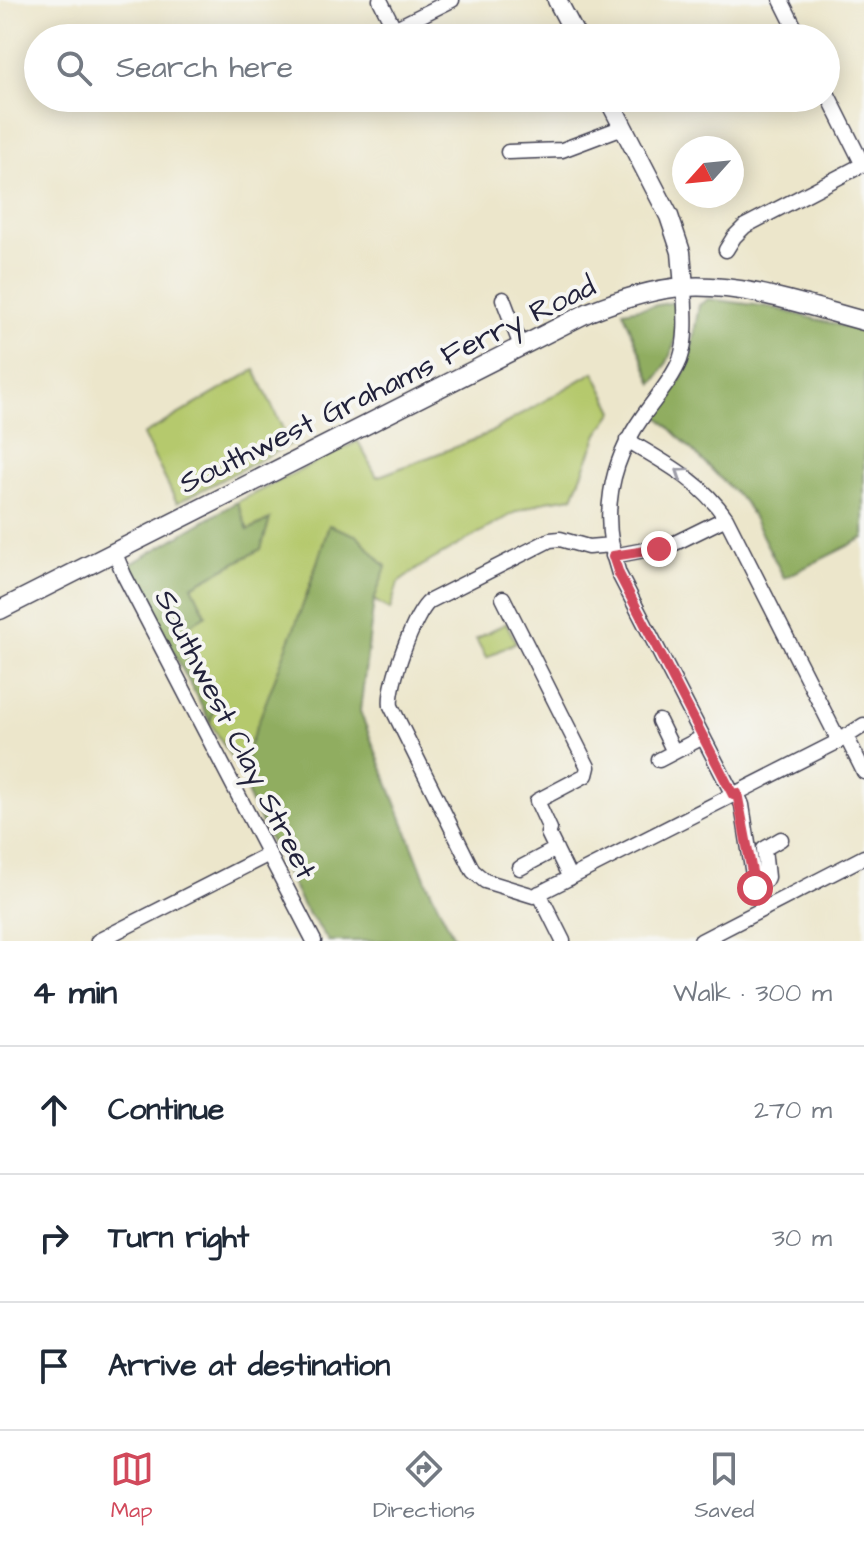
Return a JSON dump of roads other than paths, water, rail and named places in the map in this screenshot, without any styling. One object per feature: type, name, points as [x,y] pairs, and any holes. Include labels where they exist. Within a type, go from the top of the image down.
[{"type":"main road","points":[[557,0],[570,24]]},
{"type":"main road","points":[[615,112],[672,225],[681,252],[684,287]]},
{"type":"main road","name":"Southwest Grahams Ferry Road","points":[[0,610],[589,312],[618,301],[684,287],[758,294],[864,321]]},
{"type":"street","points":[[380,0],[386,24]]},
{"type":"street","points":[[402,24],[452,0]]},
{"type":"street","points":[[781,0],[793,24]]},
{"type":"street","points":[[726,250],[745,226],[862,169],[836,112]]},
{"type":"street","points":[[508,152],[562,150],[623,127]]},
{"type":"street","points":[[684,287],[685,334],[680,359],[627,440],[613,477],[609,517],[612,551],[619,574],[735,794],[754,884],[764,909]]},
{"type":"street","points":[[503,299],[521,346]]},
{"type":"street","points":[[627,440],[693,482],[716,502],[842,739],[864,772]]},
{"type":"street","points":[[726,518],[671,545],[612,551],[560,539],[550,540],[430,601],[417,616],[391,691],[393,713],[476,875],[521,894],[530,896],[539,893],[864,725]]},
{"type":"street","name":"Southwest Clay Street","points":[[114,551],[314,941]]},
{"type":"street","points":[[503,598],[588,767],[586,775],[537,801],[570,878]]},
{"type":"street","points":[[659,721],[674,752]]},
{"type":"street","points":[[659,760],[703,737]]},
{"type":"street","points":[[754,884],[762,883],[767,877],[764,849],[781,839]]},
{"type":"street","points":[[520,868],[556,849]]},
{"type":"street","points":[[98,941],[269,854]]},
{"type":"street","points":[[701,941],[864,857]]},
{"type":"street","points":[[539,893],[563,941]]}]
